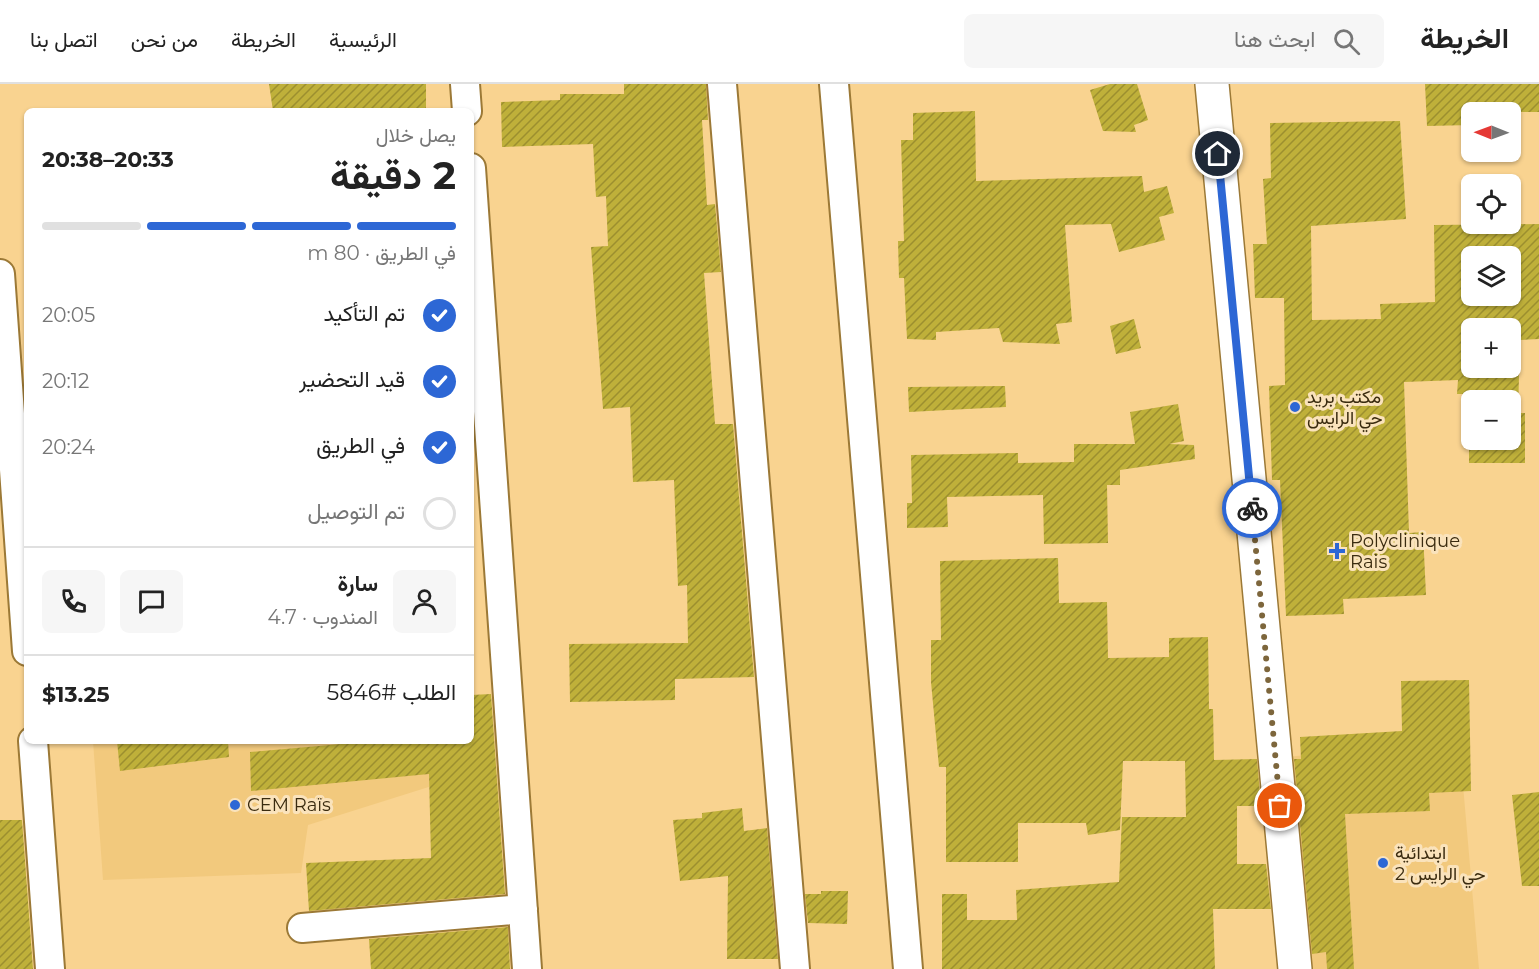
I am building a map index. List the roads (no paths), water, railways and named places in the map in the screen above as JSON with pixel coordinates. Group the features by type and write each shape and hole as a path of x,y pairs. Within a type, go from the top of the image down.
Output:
{"street":[{"path":"465,84 467,108"},
{"path":"722,84 795,969"},
{"path":"834,84 908,969"},
{"path":"1212,84 1295,969"},
{"path":"474,211 527,969"},
{"path":"0,274 24,609"},
{"path":"33,744 50,969"},
{"path":"302,928 523,909"}],"place":[{"name":"مكتب بريد حي الرايس","path":"1295,407"},
{"name":"Polyclinique Rais","path":"1337,551"},
{"name":"CEM Raïs","path":"235,805"},
{"name":"ابتدائية حي الرايس 2","path":"1383,863"}]}
